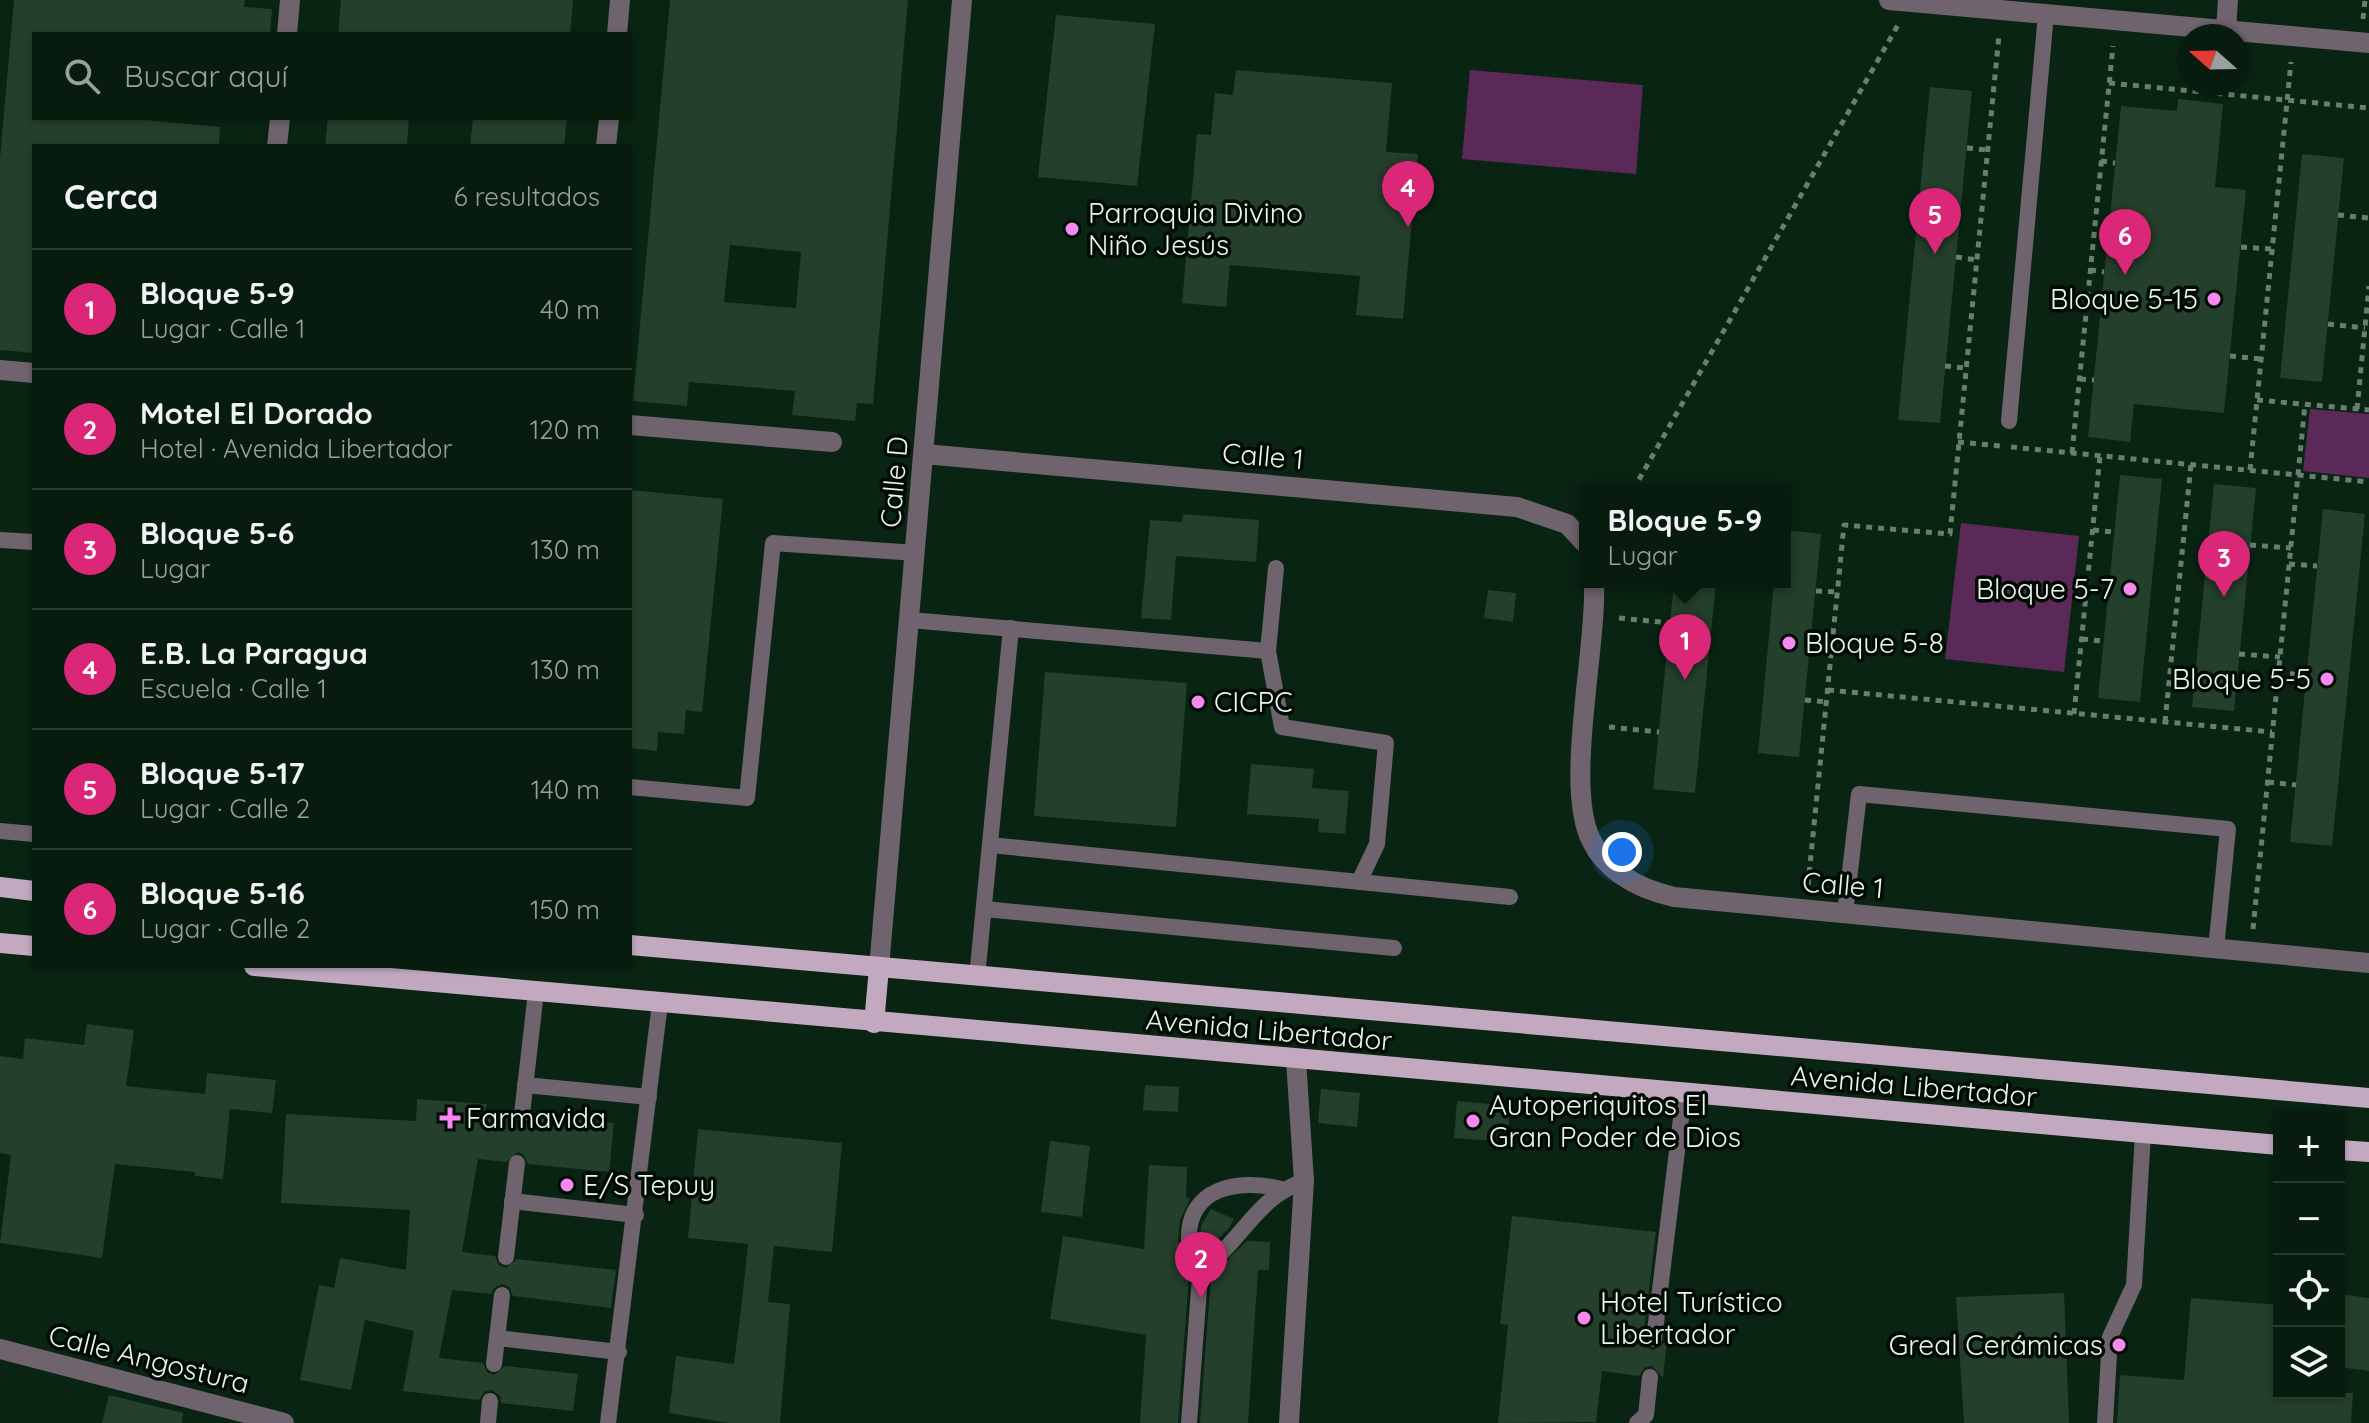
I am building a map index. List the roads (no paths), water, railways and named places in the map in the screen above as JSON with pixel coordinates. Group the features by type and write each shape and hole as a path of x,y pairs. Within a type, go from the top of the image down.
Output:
{"main road":[{"path":"0,887 32,891"},
{"path":"0,943 32,946"},
{"name":"Avenida Libertador","path":"632,945 2369,1098"},
{"name":"Avenida Libertador","path":"276,968 2273,1145"},
{"path":"874,1023 879,968"},
{"path":"2345,1150 2369,1152"}],"street":[{"path":"287,32 290,0"},
{"path":"617,32 620,0"},
{"name":"Calle D","path":"879,968 962,0"},
{"path":"1889,0 2177,26"},
{"path":"2226,24 2228,0"},
{"path":"2249,32 2369,43"},
{"path":"277,144 280,120"},
{"path":"606,144 609,120"},
{"path":"0,370 32,373"},
{"path":"632,425 832,442"},
{"name":"Calle 1","path":"924,454 1517,507 1567,524 1579,537"},
{"name":"Calle 1","path":"1594,588 1581,770 1584,822 1591,842 1619,874 1639,887 1674,897 2369,963"},
{"path":"1289,1423 1304,1181 1296,1060"},
{"name":"Calle Angostura","path":"0,1349 284,1423"}],"lane":[{"path":"2009,421 2046,14"},
{"path":"0,540 32,542"},
{"path":"632,787 747,798 773,543 916,553"},
{"path":"1276,568 1268,651 1282,727 1386,743 1377,844 1359,882"},
{"path":"910,620 1268,651"},
{"path":"977,977 1011,628"},
{"path":"1845,914 1859,794 2212,827 2228,829 2216,949"},
{"path":"0,831 32,834"},
{"path":"990,845 1510,897"},
{"path":"984,909 1394,948"},
{"path":"522,1114 536,992"},
{"path":"608,1423 660,1003"},
{"path":"525,1085 649,1097"},
{"path":"1654,1339 1684,1094"},
{"path":"2105,1423 2110,1337 2134,1285 2143,1134"},
{"path":"506,1257 517,1163"},
{"path":"1200,1269 1218,1256 1253,1214 1281,1189 1304,1181"},
{"path":"1189,1423 1200,1269 1189,1246 1192,1216 1202,1200 1219,1189 1240,1183 1281,1189"},
{"path":"512,1201 636,1215"},
{"path":"494,1364 502,1295"},
{"path":"497,1338 619,1352"},
{"path":"1637,1423 1646,1415 1650,1377"},
{"path":"488,1423 490,1401"}],"place":[{"name":"E.B. La Paragua","path":"1408,227"},
{"name":"Parroquia Divino Niño Jesús","path":"1072,229"},
{"name":"Bloque 5-17","path":"1935,254"},
{"name":"Bloque 5-16","path":"2125,275"},
{"name":"Bloque 5-15","path":"2214,299"},
{"name":"Bloque 5-7","path":"2130,589"},
{"name":"Bloque 5-6","path":"2224,597"},
{"name":"Bloque 5-8","path":"1789,643"},
{"name":"Bloque 5-5","path":"2327,679"},
{"name":"Bloque 5-9","path":"1685,680"},
{"name":"CICPC","path":"1198,702"},
{"name":"Farmavida","path":"450,1118"},
{"name":"Autoperiquitos El Gran Poder de Dios","path":"1473,1121"},
{"name":"E/S Tepuy","path":"567,1185"},
{"name":"Motel El Dorado","path":"1201,1298"},
{"name":"Hotel Turístico Libertador","path":"1584,1318"},
{"name":"Greal Cerámicas","path":"2119,1345"}]}
